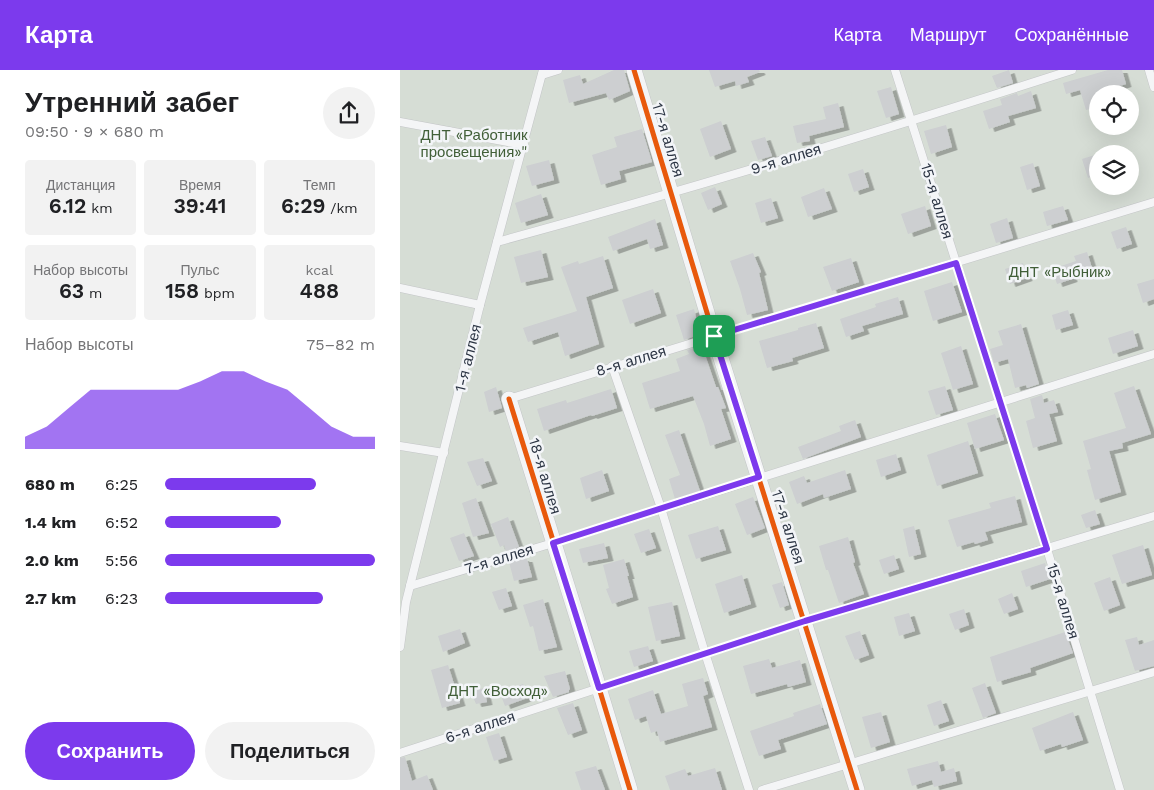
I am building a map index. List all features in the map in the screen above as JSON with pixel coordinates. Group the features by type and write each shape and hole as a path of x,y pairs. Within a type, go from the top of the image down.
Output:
{"street":[{"name":"17-я аллея","path":"634,70 714,336 857,790"},
{"name":"18-я аллея","path":"509,398 630,790"}],"lane":[{"path":"542,72 558,70"},
{"name":"15-я аллея","path":"895,70 1047,549 1120,790"},
{"name":"9-я аллея","path":"497,242 672,194 1072,70"},
{"path":"1149,70 1154,87"},
{"name":"1-я аллея","path":"400,647 403,601 410,586 480,305 524,146 542,72"},
{"path":"400,122 524,146"},
{"name":"8-я аллея","path":"509,398 1154,202"},
{"path":"400,288 480,305"},
{"name":"7-я аллея","path":"410,586 553,543 1154,354"},
{"path":"612,366 661,508 749,790"},
{"path":"400,446 444,453"},
{"name":"6-я аллея","path":"400,753 805,621 1154,516"},
{"path":"762,790 1154,672"}],"green space":[{"path":"400,70 1154,70 1154,790 400,790"}],"building":[{"path":"614,70 624,70 630,91 609,100 606,93 569,103 563,80 580,75 583,84"},
{"path":"709,70 759,70 760,72 747,77 749,82 736,86 735,81 715,87"},
{"path":"1009,70 1013,83 997,88 992,76"},
{"path":"1108,70 1122,70 1126,84 1089,85 1089,109 1086,110 1080,90 1066,94 1063,83"},
{"path":"891,87 899,114 886,118 877,91"},
{"path":"1031,91 1036,108 1008,116 1010,122 989,129 983,111 1002,105 1000,99 1017,93 1018,96"},
{"path":"838,103 844,127 809,136 810,141 797,143 793,126 826,119 823,107"},
{"path":"721,121 731,149 710,157 700,129"},
{"path":"946,125 952,147 931,154 924,131"},
{"path":"642,129 652,162 619,171 621,179 601,185 592,155 617,147 614,137"},
{"path":"765,137 772,156 758,160 751,141"},
{"path":"1089,157 1089,178 1088,178 1082,159"},
{"path":"549,160 554,180 532,186 526,166"},
{"path":"1033,163 1040,186 1027,190 1020,167"},
{"path":"863,169 869,187 854,192 848,174"},
{"path":"715,187 722,204 708,210 701,193"},
{"path":"824,188 832,209 808,217 801,197"},
{"path":"541,194 548,215 521,223 515,203"},
{"path":"771,198 778,218 761,223 755,203"},
{"path":"925,206 931,226 908,234 901,214"},
{"path":"1063,206 1068,220 1047,226 1043,212"},
{"path":"1007,218 1013,238 996,243 990,224"},
{"path":"655,219 663,245 650,249 647,239 613,251 608,237"},
{"path":"1126,227 1132,244 1117,249 1111,232"},
{"path":"541,250 548,277 521,283 514,257"},
{"path":"1087,252 1092,268 1071,275 1072,279 1057,284 1052,269 1076,261 1074,256"},
{"path":"753,253 761,272 759,273 768,310 747,315 730,261"},
{"path":"603,256 613,288 586,297 599,344 565,356 558,332 528,342 523,328 577,311 561,267 578,261 579,264"},
{"path":"851,258 859,282 832,291 823,267"},
{"path":"1023,263 1027,278 1010,284 1005,269"},
{"path":"1154,279 1154,299 1143,303 1137,284"},
{"path":"952,282 962,312 933,321 924,291"},
{"path":"653,289 661,313 630,324 622,300"},
{"path":"898,297 903,314 862,326 864,331 846,337 840,319 876,307 875,304"},
{"path":"694,309 699,330 697,331 698,335 684,340 676,315"},
{"path":"1068,310 1073,325 1056,330 1052,315"},
{"path":"816,323 824,348 792,358 793,361 767,368 759,341"},
{"path":"1021,324 1039,384 1027,388 1026,385 1015,388 1008,359 994,363 990,349 1003,345 998,331"},
{"path":"1133,330 1138,346 1113,354 1108,338"},
{"path":"702,346 716,387 718,387 726,408 721,409 731,439 710,446 693,396 650,409 642,383 680,371 676,359 689,354 687,350"},
{"path":"961,346 973,384 953,390 941,353"},
{"path":"945,386 953,410 936,415 928,391"},
{"path":"1134,386 1151,434 1122,443 1123,448 1109,451 1121,492 1095,500 1087,470 1091,469 1083,441 1126,428 1114,393"},
{"path":"496,387 502,408 489,412 484,392"},
{"path":"611,389 617,408 544,431 537,409 566,400 567,403"},
{"path":"1042,395 1044,403 1054,400 1058,412 1049,414 1057,441 1033,448 1026,421 1035,418 1030,399"},
{"path":"995,414 1004,440 975,449 967,423"},
{"path":"855,420 861,437 803,459 798,447 841,431 839,426"},
{"path":"679,430 700,491 675,499 669,479 680,475 665,435"},
{"path":"968,441 978,473 937,486 927,455"},
{"path":"896,454 901,470 881,477 876,460"},
{"path":"483,458 492,481 477,486 467,462"},
{"path":"602,470 609,491 586,499 580,478"},
{"path":"845,470 851,489 824,498 823,494 797,504 789,482 804,476 807,483"},
{"path":"1015,496 1022,522 985,532 988,540 957,547 948,520 991,508 989,503"},
{"path":"753,497 765,528 747,535 735,504"},
{"path":"476,498 489,533 473,537 462,503"},
{"path":"1095,510 1100,524 1086,528 1081,515"},
{"path":"508,517 519,547 506,551 504,545 500,547 491,524"},
{"path":"718,526 726,550 696,559 688,535"},
{"path":"914,526 921,554 909,557 903,529"},
{"path":"649,529 656,548 641,553 634,534"},
{"path":"464,533 474,556 459,561 450,538"},
{"path":"848,537 855,562 853,563 864,594 839,603 819,546"},
{"path":"604,543 608,558 583,563 579,549"},
{"path":"1143,545 1152,575 1122,584 1112,555"},
{"path":"894,555 899,569 884,574 879,560"},
{"path":"523,558 527,559 532,577 514,581 509,562"},
{"path":"624,559 633,597 612,604 606,589 609,588 603,565"},
{"path":"1045,563 1050,579 1026,587 1021,571"},
{"path":"742,575 751,604 724,613 715,584"},
{"path":"1110,577 1120,605 1104,611 1094,583"},
{"path":"782,582 789,605 780,608 772,585"},
{"path":"506,588 512,606 499,610 492,592"},
{"path":"1012,593 1018,609 1004,614 998,599"},
{"path":"543,599 557,647 539,651 533,626 530,627 523,605"},
{"path":"672,602 680,636 656,641 648,607"},
{"path":"964,609 969,625 955,630 949,614"},
{"path":"909,613 915,631 899,636 894,617"},
{"path":"460,629 465,643 443,652 438,636"},
{"path":"860,631 869,655 855,660 845,636"},
{"path":"1065,632 1073,653 1030,668 1031,672 997,682 990,657"},
{"path":"1137,637 1139,645 1154,640 1154,666 1135,671 1125,640"},
{"path":"648,646 653,661 634,667 629,651"},
{"path":"769,659 772,668 800,660 806,682 788,687 787,684 751,694 743,666"},
{"path":"448,665 460,703 442,708 431,670"},
{"path":"565,671 570,689 569,692 553,697 544,676"},
{"path":"703,678 708,694 703,696 712,727 660,742 657,731 651,733 646,716 635,720 628,699 653,690 661,714 688,706 682,684"},
{"path":"985,683 996,713 983,718 972,688"},
{"path":"523,684 530,697 505,706 500,693"},
{"path":"484,688 487,702 476,704 471,692"},
{"path":"941,700 949,721 934,726 927,705"},
{"path":"573,703 582,730 568,735 557,708"},
{"path":"820,704 827,724 778,740 781,749 759,756 750,731 794,716 793,713"},
{"path":"881,712 890,742 871,748 862,717"},
{"path":"1073,712 1083,740 1062,747 1061,744 1040,751 1032,728"},
{"path":"499,733 507,757 494,761 486,737"},
{"path":"405,757 412,781 427,775 433,790 400,790 400,758"},
{"path":"938,761 941,772 954,768 957,781 934,787 932,780 912,786 907,769"},
{"path":"596,766 605,790 581,790 575,772"},
{"path":"715,768 722,790 670,790 665,776 685,769 688,776"}],"cycle path":[{"path":"634,70 714,336 857,790"},
{"path":"509,399 630,790"}],"route":[{"path":"956,263 1047,549 805,621 599,688 553,543 759,477 714,336 956,263"}],"park label":[{"name":"ДНТ «Работник просвещения»\"","path":"474,144"},
{"name":"ДНТ «Рыбник»","path":"1060,272"},
{"name":"ДНТ «Восход»","path":"498,691"}]}
